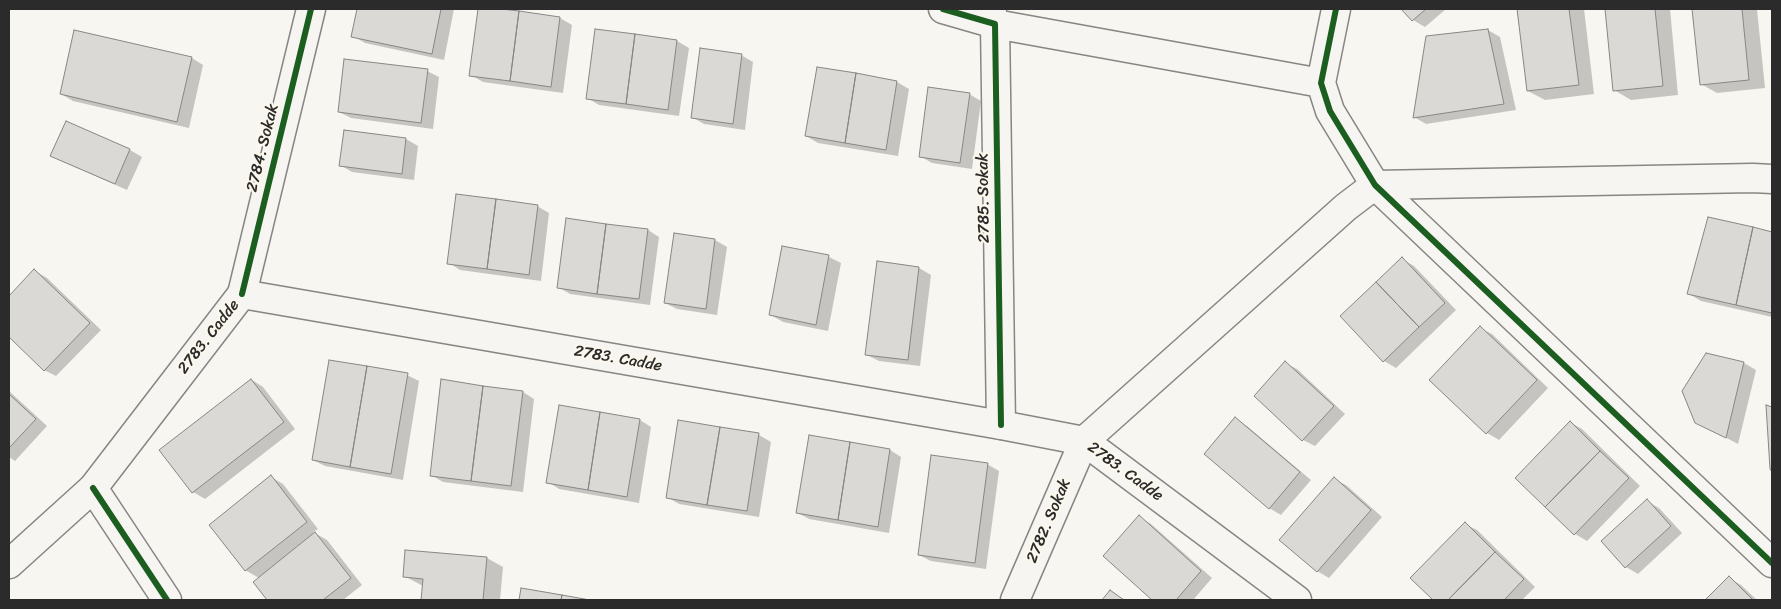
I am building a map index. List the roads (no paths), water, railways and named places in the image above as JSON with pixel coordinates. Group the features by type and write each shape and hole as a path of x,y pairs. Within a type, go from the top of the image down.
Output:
{"main road":[{"name":"2784. Sokak","path":"242,294 311,9"},
{"path":"943,9 993,16 1321,83"},
{"path":"1336,9 1321,83 1330,111 1375,185 1772,563"},
{"name":"2785. Sokak","path":"993,16 1001,425"},
{"path":"1084,442 1346,208 1375,185 1772,179"},
{"name":"2783. Cadde","path":"9,564 93,488 242,294 1001,425 1084,442 1297,600"},
{"name":"2782. Sokak","path":"1015,600 1084,442"},
{"path":"93,488 167,600"}]}
